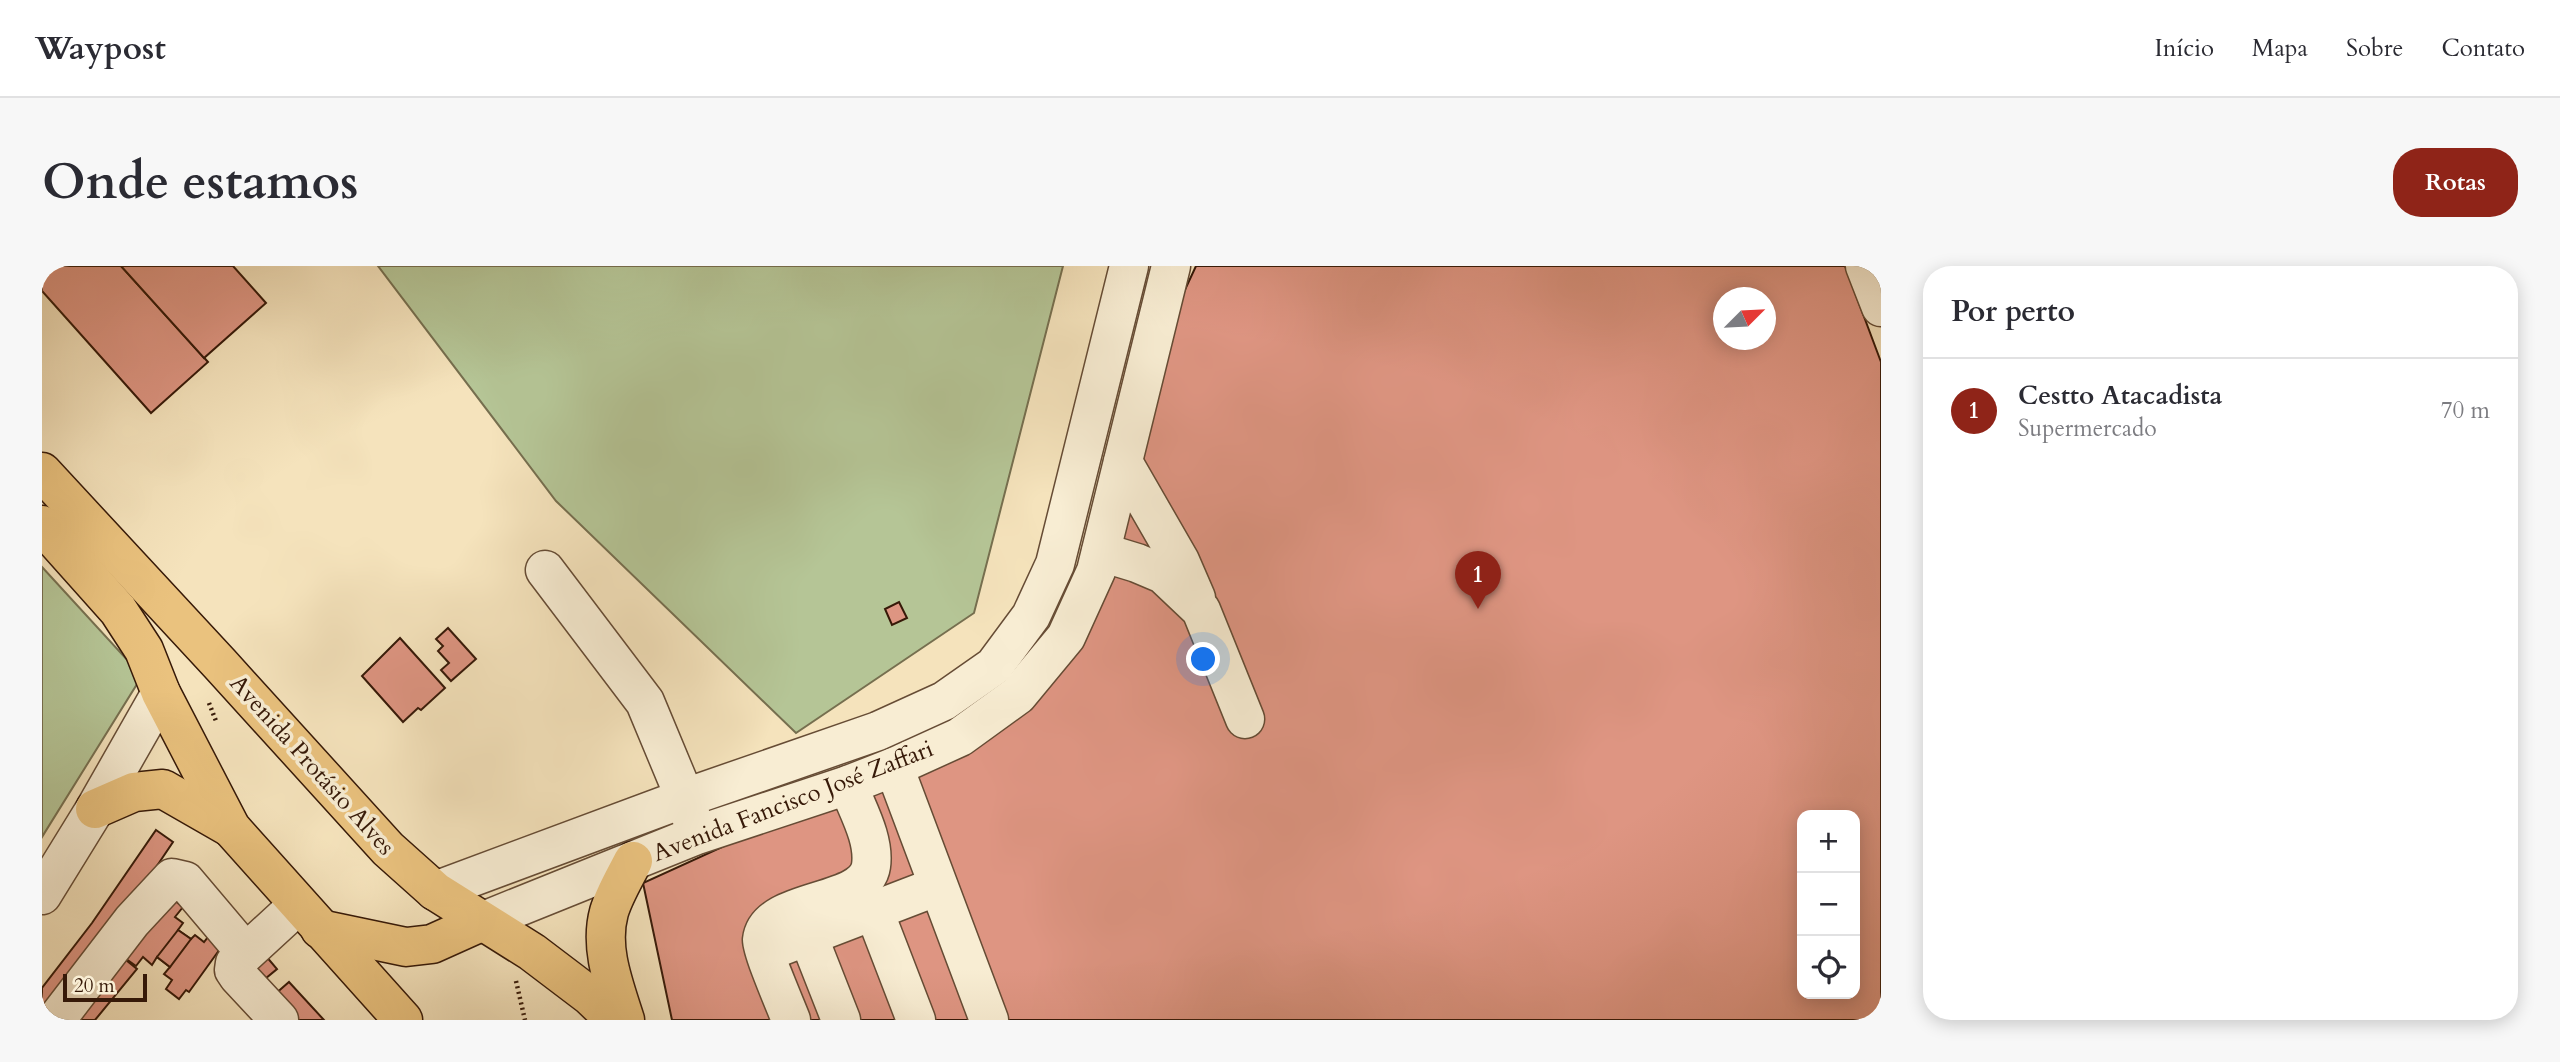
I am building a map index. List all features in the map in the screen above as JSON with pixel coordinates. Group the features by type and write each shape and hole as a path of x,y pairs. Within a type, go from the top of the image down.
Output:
{"main road":[{"name":"Avenida Protásio Alves","path":"42,472 388,849 435,891 531,952 590,996 615,1020"},
{"path":"42,525 118,610 144,650 161,693 231,828 403,1020"},
{"path":"161,693 189,630"},
{"path":"95,809 134,792 163,789 231,828"},
{"path":"625,1020 608,968 606,936 609,911 633,861"},
{"path":"309,917 406,947 432,944 481,922"}],"street":[{"name":"Avenida Fancisco José Zaffari","path":"435,891 685,798 878,731 944,701 994,666 1031,616 1055,564 1129,266"},
{"name":"Avenida Fancisco José Zaffari","path":"481,922 697,835 894,767 960,737 1018,695 1066,638 1096,571 1171,266"},
{"path":"1865,266 1881,307"},
{"path":"1123,462 1180,561 1245,719"},
{"path":"1101,552 1137,563 1163,575 1201,610"},
{"path":"545,570 645,702 685,798 697,835"},
{"path":"42,895 161,693"},
{"path":"894,767 989,1020"},
{"path":"791,1020 762,942 766,928 778,917 862,884 871,868 870,843 848,785"},
{"path":"56,1020 132,921 172,878 185,881 245,952"},
{"path":"766,953 938,886"},
{"path":"874,911 916,1020"},
{"path":"279,1020 234,970 235,963 245,952 309,917"},
{"path":"808,936 841,1020"}],"green space":[{"path":"378,266 1063,266 974,613 796,733 556,501"},
{"path":"42,567 142,676 42,837"}],"building":[{"path":"42,266 121,266 208,362 151,413 42,291"},
{"path":"121,266 233,266 266,303 204,358"},
{"path":"1196,266 1845,266 1881,362 1881,1020 672,1020 643,883 1025,709 1176,309"},
{"path":"899,602 907,618 892,625 885,609"},
{"path":"448,628 476,659 451,681 441,670 449,663 438,651 443,646 436,639"},
{"path":"400,638 445,688 403,722 362,676"},
{"path":"156,830 173,842 136,897 42,1020 42,988 92,923"},
{"path":"169,896 183,907 175,917 183,923 178,930 191,939 195,935 204,942 212,932 225,942 189,992 186,990 179,999 166,989 172,980 164,974 170,967 157,957 152,965 143,957 136,966 122,956"},
{"path":"178,930 191,939 170,967 157,957"},
{"path":"260,949 277,969 260,983 244,963"},
{"path":"121,956 137,969 95,1020 70,1020"},
{"path":"289,982 324,1020 298,1020 274,995"}],"place":[{"name":"Cestto Atacadista","path":"1478,609"}]}
